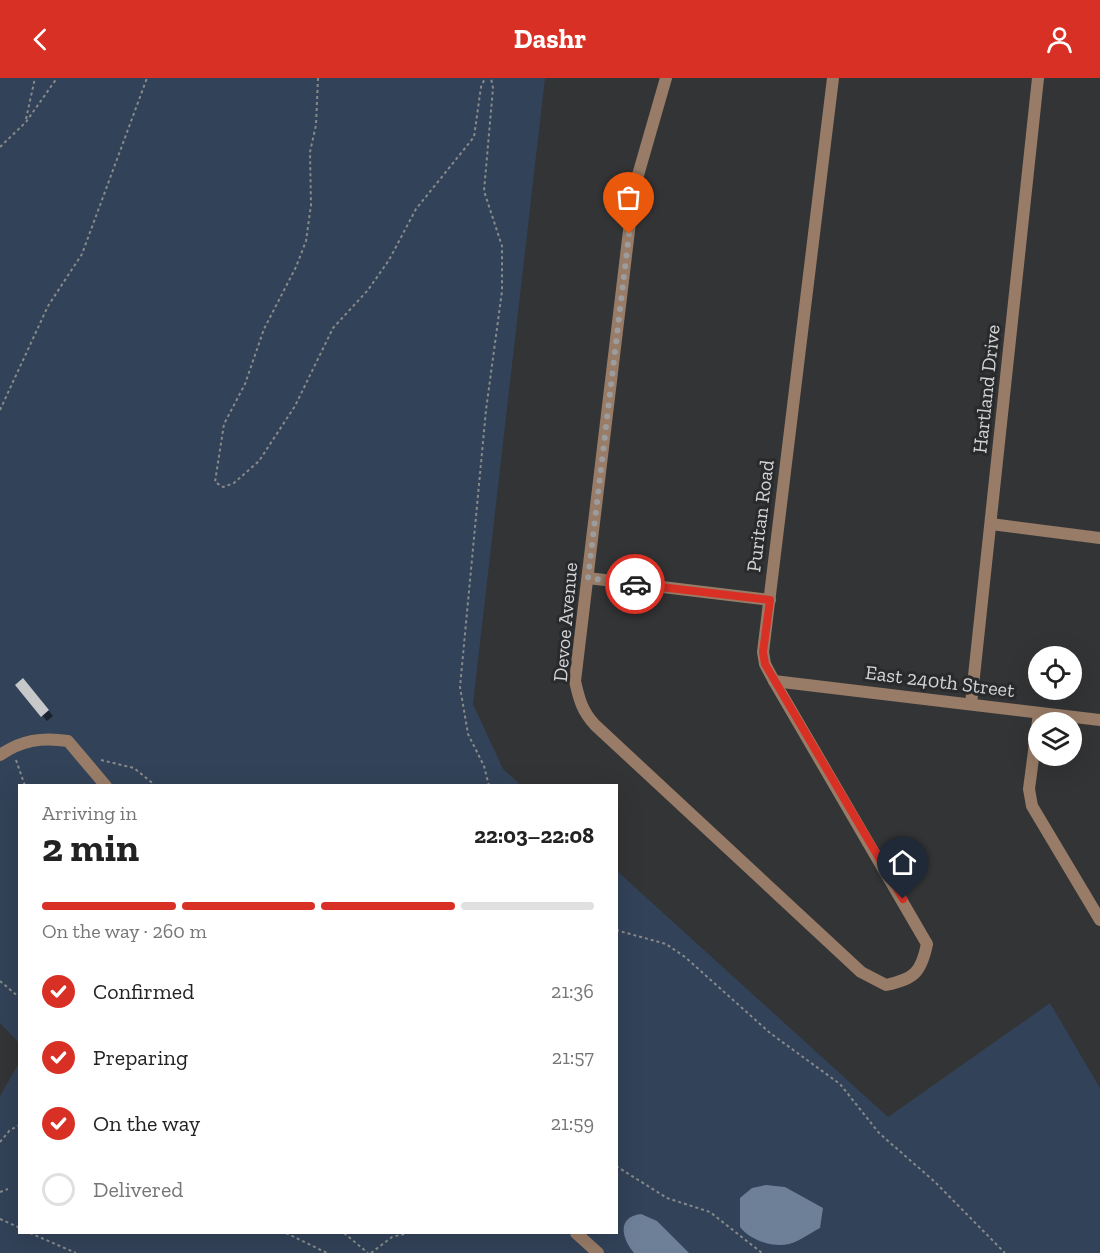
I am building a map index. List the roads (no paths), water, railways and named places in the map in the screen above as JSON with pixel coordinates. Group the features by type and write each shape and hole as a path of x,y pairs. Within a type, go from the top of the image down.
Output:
{"street":[{"name":"Devoe Avenue","path":"666,78 634,189 575,681 583,712 594,725 861,972 876,982 886,985 902,982 915,975 923,962 927,944 915,920"},
{"name":"Puritan Road","path":"833,78 763,652 765,664 774,681 915,920"},
{"name":"Hartland Drive","path":"971,704 1038,78"},
{"path":"991,524 1100,538"},
{"path":"588,578 770,600"},
{"name":"East 240th Street","path":"774,681 1031,712"},
{"name":"East 240th Street","path":"1082,718 1100,720"},
{"path":"0,755 14,746 44,738 68,741 104,784"},
{"path":"1032,766 1029,789 1032,806 1100,920"},
{"path":"577,1234 598,1253"}]}
